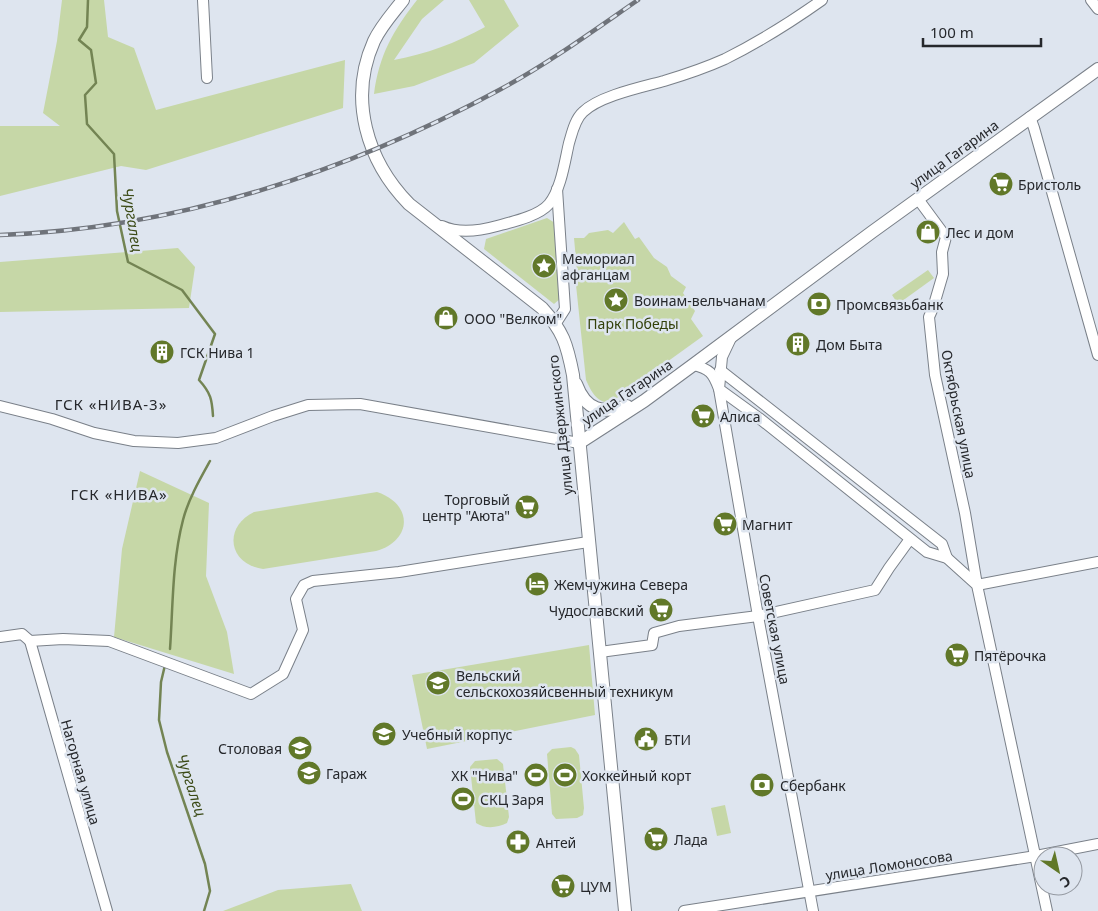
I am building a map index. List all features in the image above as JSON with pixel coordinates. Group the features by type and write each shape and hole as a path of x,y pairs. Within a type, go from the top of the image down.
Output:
{"main road":[{"name":"улица Дзержинского","path":"403,0 383,25 374,41 364,72 363,103 367,136 385,176 396,191 423,217 527,295 556,323 568,349 573,375 625,911"},
{"name":"улица Гагарина","path":"579,443 644,401 788,293 1098,69"},
{"path":"573,375 579,393 587,403 598,409 612,411 644,401"},
{"path":"577,420 583,426 592,430 602,428"}],"street":[{"path":"203,0 207,78"},
{"path":"423,217 452,231 470,231 517,221 535,213 549,204 557,188 573,128 582,112 593,104 617,94 666,80 724,59 796,19 822,0"},
{"path":"1092,0 1098,9"},
{"path":"1030,117 1098,355"},
{"path":"556,323 565,309 557,188"},
{"name":"Октябрьская улица","path":"918,199 946,237 942,252 943,274 929,317 934,375 965,513 977,585 1034,846"},
{"path":"731,337 720,370 719,388 927,552 947,558 977,585 1098,562"},
{"name":"Советская улица","path":"693,365 705,368 714,375 719,388 758,616 814,911"},
{"path":"720,370 942,544 947,558"},
{"name":"улица Гагарина","path":"0,406 94,434 134,441 178,442 216,438 308,405 360,404 579,443"},
{"path":"600,652 652,646 654,633 679,626 758,616 875,590 910,539"},
{"path":"0,636 22,634 30,641 62,639 109,641 251,694 283,674 303,630 296,599 304,586 313,580 399,572 588,542"},
{"name":"Нагорная улица","path":"30,641 107,911"},
{"name":"улица Ломоносова","path":"1083,847 1098,844"},
{"name":"улица Ломоносова","path":"684,911 1033,856"},
{"name":"Октябрьская улица","path":"1044,896 1047,911"}],"green space":[{"path":"62,0 104,0 108,37 134,48 156,110 345,60 343,108 146,170 121,166 0,196 0,126 60,126 43,113 57,41"},
{"path":"417,0 444,0 422,19 394,60 418,55 441,47 485,27 469,0 504,0 519,26 474,63 414,86 374,94 379,67 388,44"},
{"path":"547,218 555,223 561,298 554,304 484,249 486,239"},
{"name":"Парк Победы","path":"624,222 635,239 639,237 654,258 667,267 671,276 686,287 683,293 695,311 691,319 703,336 610,403 601,401 592,392 586,380 576,285 578,282 574,238 584,238 589,233 608,230 613,233"},
{"path":"178,248 195,267 189,308 0,312 0,262"},
{"path":"928,270 934,278 898,304 892,295"},
{"path":"140,471 209,503 206,576 227,632 234,674 114,637 122,549"},
{"path":"377,492 389,498 397,505 402,513 404,522 402,531 397,539 388,546 376,551 263,569 251,566 242,560 237,553 234,535 237,527 254,512"},
{"path":"589,645 595,715 427,749 412,675"},
{"name":"Хоккейный корт","path":"571,747 579,755 583,815 577,818 556,819 552,814 547,754 552,749"},
{"path":"497,759 503,764 509,817 507,823 495,827 487,827 476,823 470,767 475,761"},
{"path":"725,805 731,833 717,836 711,808"},
{"path":"351,884 362,911 223,911 278,890"}],"waterway":[{"name":"Чургалец","path":"88,0 87,27 79,40 91,50 96,83 85,95 87,124 114,154 117,211 128,262 182,290 215,334 199,380 210,397 213,416"},
{"name":"Чургалец","path":"170,649 179,536 188,505 210,461"},
{"name":"Чургалец","path":"165,665 161,682 159,720 167,752 205,864 210,891 204,911"}],"railway":[{"path":"0,235 65,230 131,221 195,208 259,191 321,170 383,146 443,119 501,89 554,58 638,0"}],"place":[{"name":"Бристоль","path":"1001,184"},
{"name":"Лес и дом","path":"928,232"},
{"name":"Мемориал афганцам","path":"544,266"},
{"name":"Воинам-вельчанам","path":"616,300"},
{"name":"Промсвязьбанк","path":"819,304"},
{"name":"ООО \"Велком\"","path":"446,318"},
{"name":"Дом Быта","path":"798,344"},
{"name":"ГСК Нива 1","path":"162,352"},
{"name":"Алиса","path":"703,416"},
{"name":"Торговый центр \"Аюта\"","path":"527,507"},
{"name":"Магнит","path":"725,524"},
{"name":"Жемчужина Севера","path":"537,584"},
{"name":"Чудославский","path":"661,610"},
{"name":"Пятёрочка","path":"957,655"},
{"name":"Вельский сельскохозяйсвенный техникум","path":"438,683"},
{"name":"Учебный корпус","path":"384,734"},
{"name":"БТИ","path":"646,739"},
{"name":"Столовая","path":"300,748"},
{"name":"Гараж","path":"309,773"},
{"name":"ХК \"Нива\"","path":"536,775"},
{"name":"Хоккейный корт","path":"565,775"},
{"name":"Сбербанк","path":"762,785"},
{"name":"СКЦ Заря","path":"463,799"},
{"name":"Лада","path":"656,839"},
{"name":"Антей","path":"518,842"},
{"name":"ЦУМ","path":"563,886"}],"district":[{"name":"ГСК «НИВА-3»","path":"111,404"},
{"name":"ГСК «НИВА»","path":"119,494"}]}
